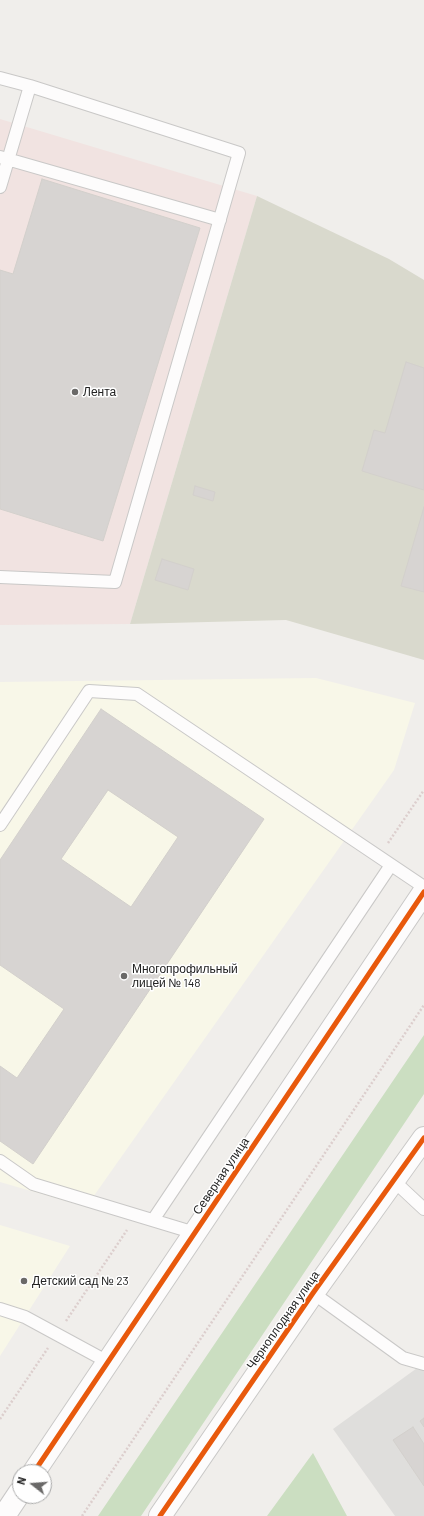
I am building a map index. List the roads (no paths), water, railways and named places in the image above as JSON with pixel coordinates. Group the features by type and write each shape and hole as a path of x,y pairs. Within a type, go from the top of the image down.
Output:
{"street":[{"name":"Северная улица","path":"39,1464 424,892"},
{"name":"Черноплодная улица","path":"160,1516 313,1293 424,1138"},
{"path":"4,1516 12,1504"}],"lane":[{"path":"0,78 30,86 239,153 115,582 0,577"},
{"path":"0,187 4,158 30,86"},
{"path":"4,158 220,220"},
{"path":"0,824 89,691 137,694 424,886"},
{"path":"153,1220 391,864"},
{"path":"0,1161 33,1184 195,1233"},
{"path":"394,1181 424,1208"},
{"path":"313,1293 403,1358 424,1364"},
{"path":"0,1309 25,1317 108,1362"}],"place":[{"name":"Лента","path":"75,392"},
{"name":"Многопрофильный лицей № 148","path":"124,976"},
{"name":"Детский сад № 23","path":"24,1281"}]}
